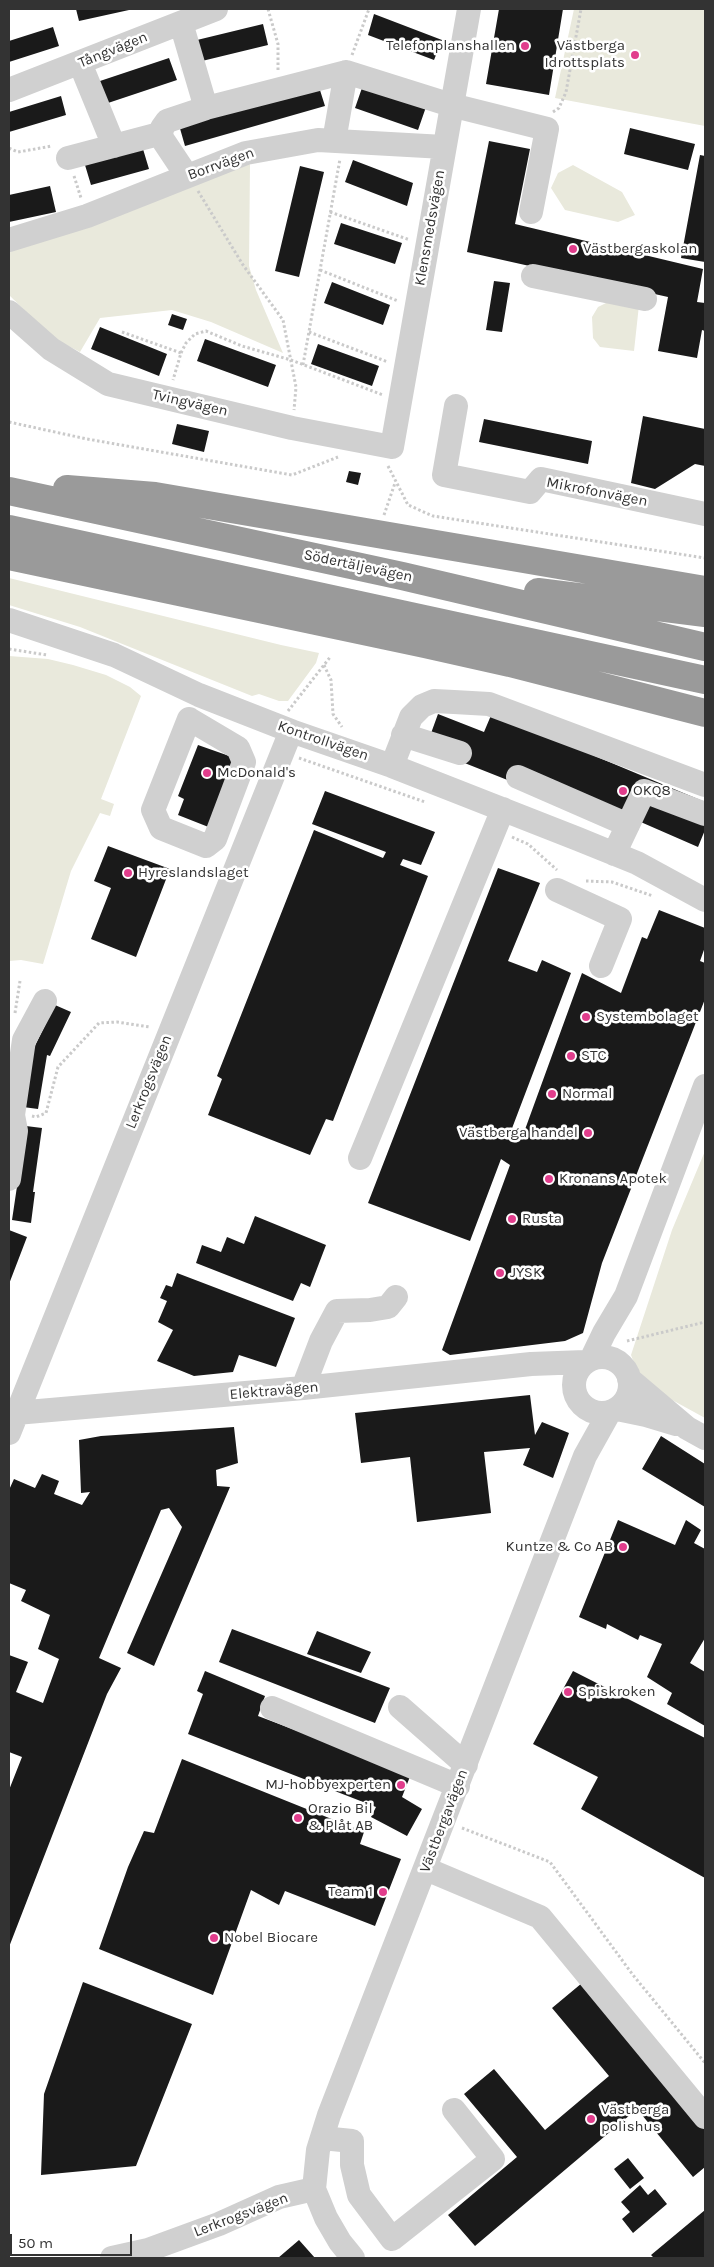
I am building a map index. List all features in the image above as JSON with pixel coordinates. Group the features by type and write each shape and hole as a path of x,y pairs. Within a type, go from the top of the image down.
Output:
{"highway":[{"path":"9,484 155,496 705,590"},
{"name":"Södertäljevägen","path":"9,491 402,576 705,647"},
{"path":"9,529 705,680"},
{"path":"11,556 426,644 705,713"},
{"path":"11,556 98,588 225,621 537,687 705,732"},
{"path":"402,576 705,613"}],"street":[{"name":"Tångvägen","path":"9,90 80,63 174,19 216,9"},
{"name":"Klensmedsvägen","path":"392,447 469,9"},
{"path":"174,19 206,108"},
{"path":"80,63 114,146"},
{"path":"339,141 346,72"},
{"path":"161,137 162,128 167,121 206,108 346,72 451,105 547,129 531,212"},
{"path":"68,158 155,135 161,137 187,176"},
{"name":"Borrvägen","path":"9,240 87,216 246,153 318,140 444,147"},
{"path":"533,276 645,299"},
{"name":"Tvingvägen","path":"9,312 51,349 108,384 292,428 392,447"},
{"name":"Mikrofonvägen","path":"456,406 444,475 530,492 542,479 705,514"},
{"name":"Kontrollvägen","path":"9,620 114,655 199,695 291,731 392,766 637,863 705,883"},
{"path":"392,766 411,717 422,706 434,701 489,704 705,785"},
{"path":"206,846 215,839 244,762 238,748 189,719 153,810 161,828 206,846 239,857"},
{"name":"Lerkrogsvägen","path":"12,1423 291,731"},
{"path":"403,735 460,753"},
{"path":"518,777 628,825"},
{"path":"614,854 644,791 705,814"},
{"path":"360,1158 503,809"},
{"name":"Kontrollvägen","path":"637,863 705,900"},
{"path":"557,890 620,918 601,966"},
{"path":"9,1179 16,1131 11,1115 24,1040 45,1000"},
{"path":"696,1433 646,1415 613,1411 593,1413 580,1404 573,1389 575,1373 589,1360 626,1296 705,1086"},
{"path":"613,1411 628,1396 619,1338 626,1296"},
{"path":"303,1388 321,1340 337,1311 370,1310 388,1307 396,1297"},
{"path":"589,1360 607,1357 696,1433"},
{"name":"Elektravägen","path":"12,1423 303,1388 531,1364 589,1360"},
{"path":"531,1364 573,1389"},
{"name":"Västbergavägen","path":"585,1456 586,1409"},
{"name":"Västbergavägen","path":"314,2189 318,2150 322,2138 585,1456 613,1411"},
{"path":"400,1707 462,1776"},
{"path":"272,1708 462,1776"},
{"path":"426,1869 540,1917 705,2117"},
{"path":"322,2138 352,2141 352,2165 359,2195 372,2215 392,2239 493,2159 454,2110"},
{"path":"314,2189 326,2218 340,2242 354,2258"},
{"name":"Lerkrogsvägen","path":"112,2258 149,2254 279,2197 314,2189"}],"path":[{"path":"268,9 278,44 278,69 268,92"},
{"path":"346,72 369,9"},
{"path":"559,108 566,92 581,9"},
{"path":"303,365 330,212 339,141"},
{"path":"187,176 203,198 243,265 283,320 296,387 292,428"},
{"path":"330,212 427,246"},
{"path":"320,270 416,308"},
{"path":"168,397 181,353 186,343 195,334 206,331 242,346 291,360 400,402"},
{"path":"122,332 181,353"},
{"path":"309,332 406,369"},
{"path":"9,422 87,439 292,475 340,457"},
{"path":"381,523 395,482 408,505 433,516 705,558"},
{"path":"279,708 288,712 331,656"},
{"path":"324,665 330,680 333,714 343,728"},
{"path":"11,1115 25,1114 36,1117 46,1113 58,1067 99,1023 117,1022 150,1027"},
{"path":"627,1341 705,1322"},
{"path":"462,1828 550,1862 633,1975 705,2063"}],"shaded area":[{"name":"Västberga Idrottsplats","path":"574,9 705,9 705,126 555,98"},
{"path":"250,164 249,266 256,290 283,353 211,322 172,310 100,318 80,352 53,338 9,295 9,252 44,241"},
{"path":"573,165 622,192 635,215 618,222 565,210 551,188 558,173"},
{"path":"610,301 639,305 634,351 600,347 593,338 592,317 598,307"},
{"path":"9,578 319,653 316,663 288,701 279,701 259,694 252,696 80,627 9,605"},
{"path":"9,656 48,659 106,675 130,687 141,696 101,799 114,804 110,816 100,813 71,871 43,964 21,960 9,961"},
{"path":"705,1151 705,1418 652,1389 639,1376 631,1355 672,1230"}],"building":[{"path":"76,9 129,9 129,10 79,21"},
{"name":"Telefonplanshallen","path":"499,9 563,9 549,95 486,84"},
{"path":"374,14 442,40 434,60 368,35"},
{"path":"263,24 268,45 202,61 197,40"},
{"path":"53,27 59,46 9,62 9,41"},
{"path":"169,58 177,80 105,104 97,82"},
{"path":"363,85 426,107 418,130 355,108"},
{"path":"319,87 325,106 185,146 179,125"},
{"path":"61,96 66,115 9,132 9,112"},
{"path":"630,128 695,144 688,170 624,154"},
{"path":"489,141 530,149 515,224 703,269 697,302 705,303 705,331 702,330 697,358 658,351 668,297 467,252"},
{"path":"143,149 149,169 91,185 85,165"},
{"path":"700,155 705,156 705,262 681,258"},
{"path":"353,160 413,183 407,206 345,182"},
{"path":"300,166 324,172 299,277 275,271"},
{"path":"50,186 56,212 9,222 9,195"},
{"path":"341,223 402,243 395,264 334,244"},
{"path":"494,281 510,283 502,332 486,330"},
{"path":"332,282 390,305 383,325 324,303"},
{"path":"172,314 187,319 183,330 168,325"},
{"path":"100,327 167,354 159,376 91,349"},
{"path":"205,339 276,365 268,387 197,361"},
{"path":"318,344 379,366 372,386 311,364"},
{"path":"643,416 705,429 705,466 695,464 655,489 631,483"},
{"path":"484,419 592,441 588,464 479,442"},
{"path":"177,424 209,431 204,452 172,444"},
{"path":"349,471 361,473 358,485 346,482"},
{"path":"492,713 705,802 705,830 698,847 588,799 515,783 457,760 430,736 438,714 484,732"},
{"path":"198,745 235,758 211,828 178,815 184,799 178,796"},
{"path":"325,791 435,832 421,865 403,859 400,865 428,876 333,1121 326,1119 310,1155 208,1115 222,1079 217,1076 314,830 383,858 386,852 312,824"},
{"path":"108,846 170,869 136,957 91,939 111,888 94,881"},
{"name":"Västberga handel","path":"498,868 540,883 508,961 537,972 542,960 571,973 511,1131 523,1135 582,973 621,993 642,937 647,939 659,910 705,928 705,947 700,961 705,963 705,999 602,1263 583,1333 565,1341 450,1355 442,1350 510,1165 501,1159 470,1241 368,1203"},
{"path":"55,1005 71,1012 50,1056 47,1055 38,1109 23,1107 32,1052"},
{"path":"26,1126 42,1128 33,1192 35,1192 31,1223 12,1220"},
{"path":"255,1216 326,1245 310,1287 301,1283 293,1301 196,1263 202,1245 221,1252 227,1237 244,1244"},
{"path":"9,1230 27,1237 9,1284"},
{"path":"177,1273 295,1318 276,1367 239,1355 233,1372 194,1376 157,1361 173,1330 158,1322 167,1301 160,1298 166,1285 172,1287"},
{"path":"530,1395 535,1435 542,1422 569,1433 553,1478 523,1465 530,1448 484,1452 491,1513 417,1522 410,1457 361,1463 355,1413"},
{"path":"234,1427 238,1463 216,1470 217,1486 230,1487 154,1666 127,1653 182,1527 169,1508 161,1510 99,1658 121,1668 107,1694 9,1947 9,1790 22,1757 9,1752 9,1655 28,1662 16,1692 43,1703 59,1659 38,1649 50,1615 21,1601 26,1590 9,1583 9,1490 14,1479 35,1488 42,1474 59,1481 54,1494 82,1505 90,1492 81,1493 79,1440 101,1436"},
{"path":"661,1436 705,1464 705,1507 642,1469"},
{"path":"618,1520 675,1545 686,1520 701,1530 694,1543 705,1549 705,1638 690,1663 705,1672 705,1726 667,1704 672,1693 647,1677 662,1644 640,1635 638,1640 607,1624 606,1629 579,1617"},
{"path":"232,1629 390,1688 375,1723 219,1662"},
{"path":"317,1631 371,1652 361,1673 307,1654"},
{"path":"205,1671 265,1696 258,1716 411,1774 402,1797 422,1809 407,1836 371,1817 376,1807 188,1734 203,1694 197,1691"},
{"path":"573,1671 705,1738 705,1878 581,1809 598,1777 533,1744"},
{"path":"182,1759 364,1832 360,1844 401,1859 375,1926 285,1891 279,1905 251,1890 213,1995 99,1949 128,1867 144,1831 154,1833"},
{"path":"83,1982 192,2024 136,2166 41,2175 44,2094"},
{"name":"Västberga polishus","path":"582,1983 705,2129 705,2167 693,2177 637,2109 475,2246 448,2215 517,2157 464,2094 494,2069 545,2130 609,2076 552,2008"},
{"path":"628,2158 644,2178 630,2189 614,2169"},
{"path":"640,2185 648,2195 655,2189 667,2204 633,2233 622,2219 630,2212 621,2202"},
{"path":"705,2210 705,2257 654,2258 651,2255"},
{"path":"299,2240 315,2258 278,2258"}],"place":[{"name":"Telefonplanshallen","path":"525,46"},
{"name":"Västberga Idrottsplats","path":"635,55"},
{"name":"Västbergaskolan","path":"573,249"},
{"name":"McDonald's","path":"207,773"},
{"name":"OKQ8","path":"623,791"},
{"name":"Hyreslandslaget","path":"128,873"},
{"name":"Systembolaget","path":"586,1017"},
{"name":"STC","path":"571,1056"},
{"name":"Normal","path":"552,1094"},
{"name":"Västberga handel","path":"588,1133"},
{"name":"Kronans Apotek","path":"549,1179"},
{"name":"Rusta","path":"512,1219"},
{"name":"JYSK","path":"500,1273"},
{"name":"Kuntze & Co AB","path":"623,1547"},
{"name":"Spiskroken","path":"568,1692"},
{"name":"MJ-hobbyexperten","path":"401,1785"},
{"name":"Orazio Bil & Plåt AB","path":"298,1818"},
{"name":"Team 1","path":"383,1892"},
{"name":"Nobel Biocare","path":"214,1938"},
{"name":"Västberga polishus","path":"591,2119"}]}
